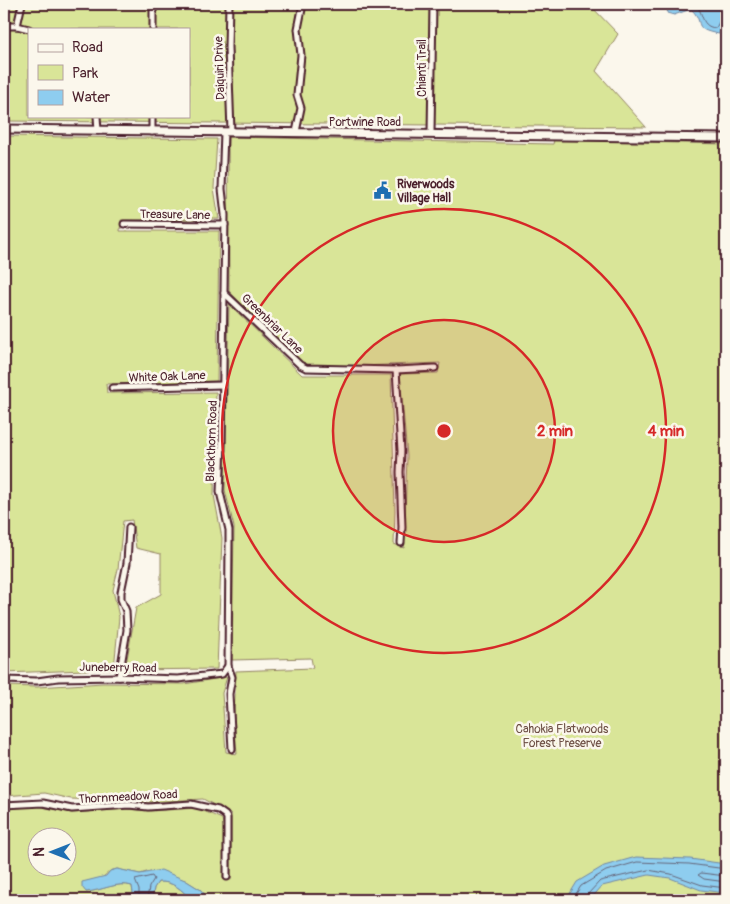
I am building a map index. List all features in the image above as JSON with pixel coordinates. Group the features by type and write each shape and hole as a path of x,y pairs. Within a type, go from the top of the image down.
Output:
{"street":[{"path":"17,26 22,4"},
{"path":"153,4 153,28"},
{"name":"Daiquiri Drive","path":"228,132 229,4"},
{"path":"296,132 301,108 298,95 301,55 298,29 303,4"},
{"name":"Chianti Trail","path":"431,133 434,4"},
{"path":"4,26 28,29"},
{"path":"97,118 98,131"},
{"path":"152,118 152,132"},
{"name":"Portwine Road","path":"4,129 726,138"},
{"name":"Blackthorn Road","path":"228,132 222,189 225,206 225,225 220,492 230,542 228,666 232,677 229,694 232,749"},
{"name":"Treasure Lane","path":"124,224 225,225"},
{"name":"Greenbriar Lane","path":"224,292 300,365 306,368 396,370 435,368"},
{"path":"396,370 402,451 400,472 402,527 400,542"},
{"name":"White Oak Lane","path":"112,388 223,385"},
{"path":"119,676 127,630 126,611 121,598 121,592 127,563 129,527"},
{"name":"Juneberry Road","path":"4,680 119,676 178,679 222,674 228,666"},
{"name":"Thornmeadow Road","path":"4,805 43,803 72,809 129,805 148,807 200,805 222,813 227,818 227,877"}],"green space":[{"path":"4,4 589,4 618,34 596,71 646,127 4,121"},
{"path":"4,136 217,139 214,188 219,219 121,220 120,231 219,231 217,381 106,384 107,393 216,392 214,495 222,538 217,669 125,670 136,608 161,594 161,554 136,548 132,520 123,521 118,569 113,590 119,617 114,669 4,673"},
{"name":"Cahokia Flatwoods Forest Preserve","path":"228,137 553,144 554,140 726,144 726,900 209,900 201,890 185,880 150,871 140,874 117,869 110,871 86,892 115,885 132,886 134,900 4,900 4,809 39,806 72,813 126,809 150,811 197,808 222,819 225,833 223,879 231,880 231,814 203,799 149,802 71,799 44,793 4,796 4,686 37,687 103,683 184,684 227,677 222,693 226,752 237,754 234,716 236,671 313,668 311,658 232,660 234,527 225,490 229,304 302,375 391,375 395,511 394,544 404,548 407,456 400,374 438,373 440,363 306,368 229,291"},
{"path":"158,882 176,886 191,900 152,900 154,888"}],"water":[{"path":"669,4 726,4 726,23 724,23 719,34 704,30 691,9 674,15 667,13"},
{"path":"636,857 690,859 726,864 726,893 701,890 670,878 649,875 602,886 590,900 566,900 577,882 604,866"},
{"path":"117,869 140,874 161,870 185,880 201,890 209,900 191,900 176,886 163,882 158,882 154,888 152,900 134,900 132,886 127,885 115,885 86,892 82,887 82,882 106,876 110,871"}],"place":[{"name":"Riverwoods Village Hall","path":"383,191"}]}
